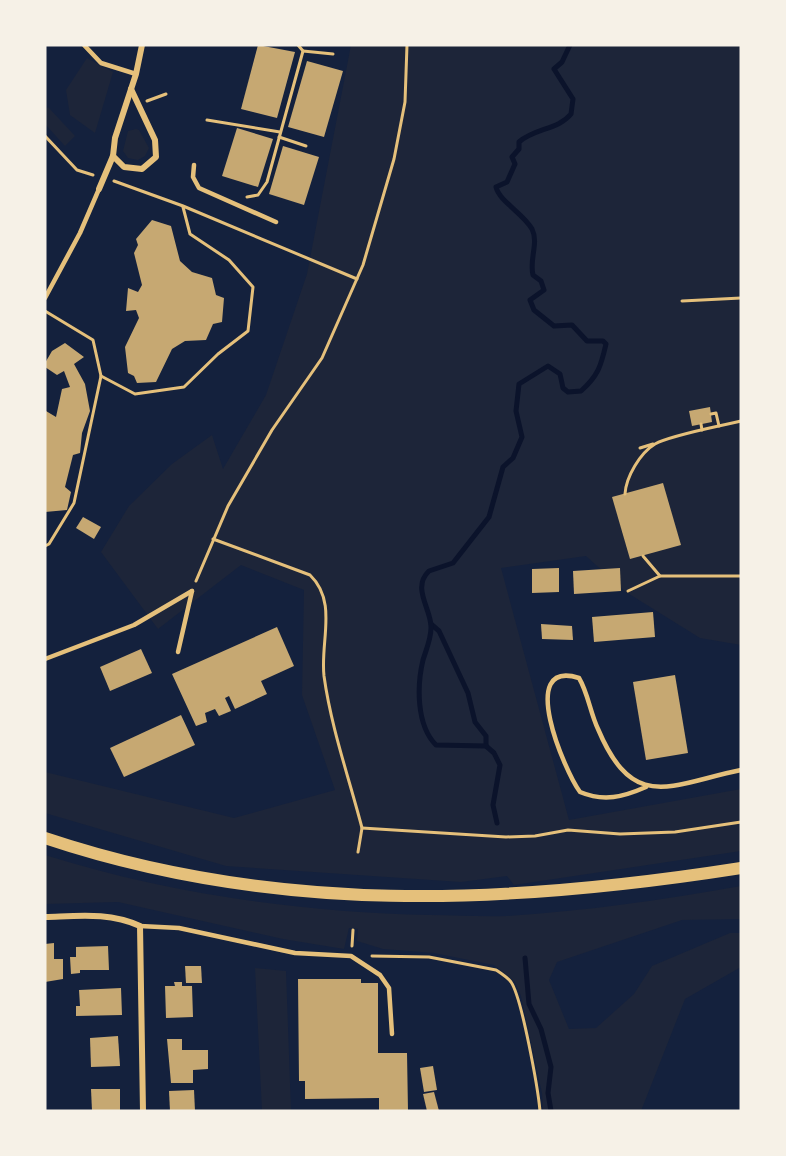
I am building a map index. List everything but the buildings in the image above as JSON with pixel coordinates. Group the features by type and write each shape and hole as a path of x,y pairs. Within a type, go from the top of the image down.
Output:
{"main road":[{"path":"45,838 158,869 311,892 398,898 504,896 579,890 741,868"}],"street":[{"path":"99,189 113,156 115,138 136,74 142,45"},
{"path":"113,156 124,167 142,170 156,157 155,140 131,89"},
{"path":"45,917 99,915 121,917 140,926 142,1111"}],"lane":[{"path":"84,45 101,63 136,74"},
{"path":"194,165 193,177 199,188 276,222"},
{"path":"45,298 80,233 99,189"},
{"path":"178,652 192,591"},
{"path":"45,659 134,626 192,591"},
{"path":"646,787 624,773 604,742 579,678 566,674 556,677 546,694 546,703 566,766 580,792 599,798 614,798 646,787 667,788 741,770"},
{"path":"140,926 179,928 295,953 351,956 380,975 389,988 392,1034"}],"path":[{"path":"298,45 303,51 333,54"},
{"path":"192,591 228,506 248,470 322,358 357,279 394,159 405,102 407,45"},
{"path":"228,201 258,195 267,182 303,51"},
{"path":"137,105 166,94"},
{"path":"207,120 280,132"},
{"path":"45,136 77,170 183,206 357,279"},
{"path":"279,137 306,146"},
{"path":"101,376 135,394 184,387 218,354 248,330 253,287 229,260 190,234 183,206"},
{"path":"682,301 741,298"},
{"path":"45,311 93,340 101,376 74,503 49,544 45,546"},
{"path":"711,414 716,413 719,426"},
{"path":"640,448 741,421"},
{"path":"701,424 702,430"},
{"path":"625,494 627,479 634,467 655,444"},
{"path":"213,539 310,575 319,584 324,596 326,616 324,674 362,828 358,852"},
{"path":"643,556 660,576"},
{"path":"628,591 660,576 741,576"},
{"path":"362,828 506,837 536,836 568,830 620,834 675,832 741,822"},
{"path":"353,930 351,956 429,957 496,970 506,976 516,993 540,1111"}],"shaded area":[{"path":"351,45 741,45 741,645 700,638 626,592 586,556 501,568 569,820 741,789 741,851 514,885 507,876 461,882 226,866 45,813 45,772 234,818 335,790 302,695 304,590 241,565 158,629 101,552 129,506 172,464 212,435 223,469 266,395 307,274"},
{"path":"87,58 113,72 95,133 70,115 66,90"},
{"path":"48,107 75,136 65,146 45,124 45,110"},
{"path":"139,130 149,148 145,156 138,160 128,158 123,151 128,131"},
{"path":"45,855 92,869 187,890 284,905 381,913 488,916 536,914 683,896 741,886 741,919 682,920 557,962 549,980 569,1029 596,1028 634,994 652,966 730,933 741,933 741,967 685,999 641,1111 543,1111 542,1093 521,996 515,982 494,965 434,953 383,949 357,941 358,929 349,928 344,949 283,939 118,902 45,904"},
{"path":"255,968 286,971 291,1111 262,1111"}],"waterway":[{"path":"497,823 493,805 500,765 494,753 486,746 436,745 429,737 425,727 419,693 423,660 431,628 422,585 429,571 453,563 489,517 503,467 513,458 522,437 516,411 519,384 548,366 560,374 563,388 568,392 581,391 595,375 602,359 606,344 603,341 587,341 572,325 554,326 534,310 530,300 544,290 541,281 533,275 534,234 528,223 502,197 496,187 507,182 515,164 512,157 519,149 519,142 525,137 560,123 571,114 573,99 554,69 562,62 570,45"},
{"path":"431,624 439,631 468,693 475,722 486,736 486,746"},
{"path":"525,958 529,1004 541,1029 551,1067 548,1093 551,1111"}]}
